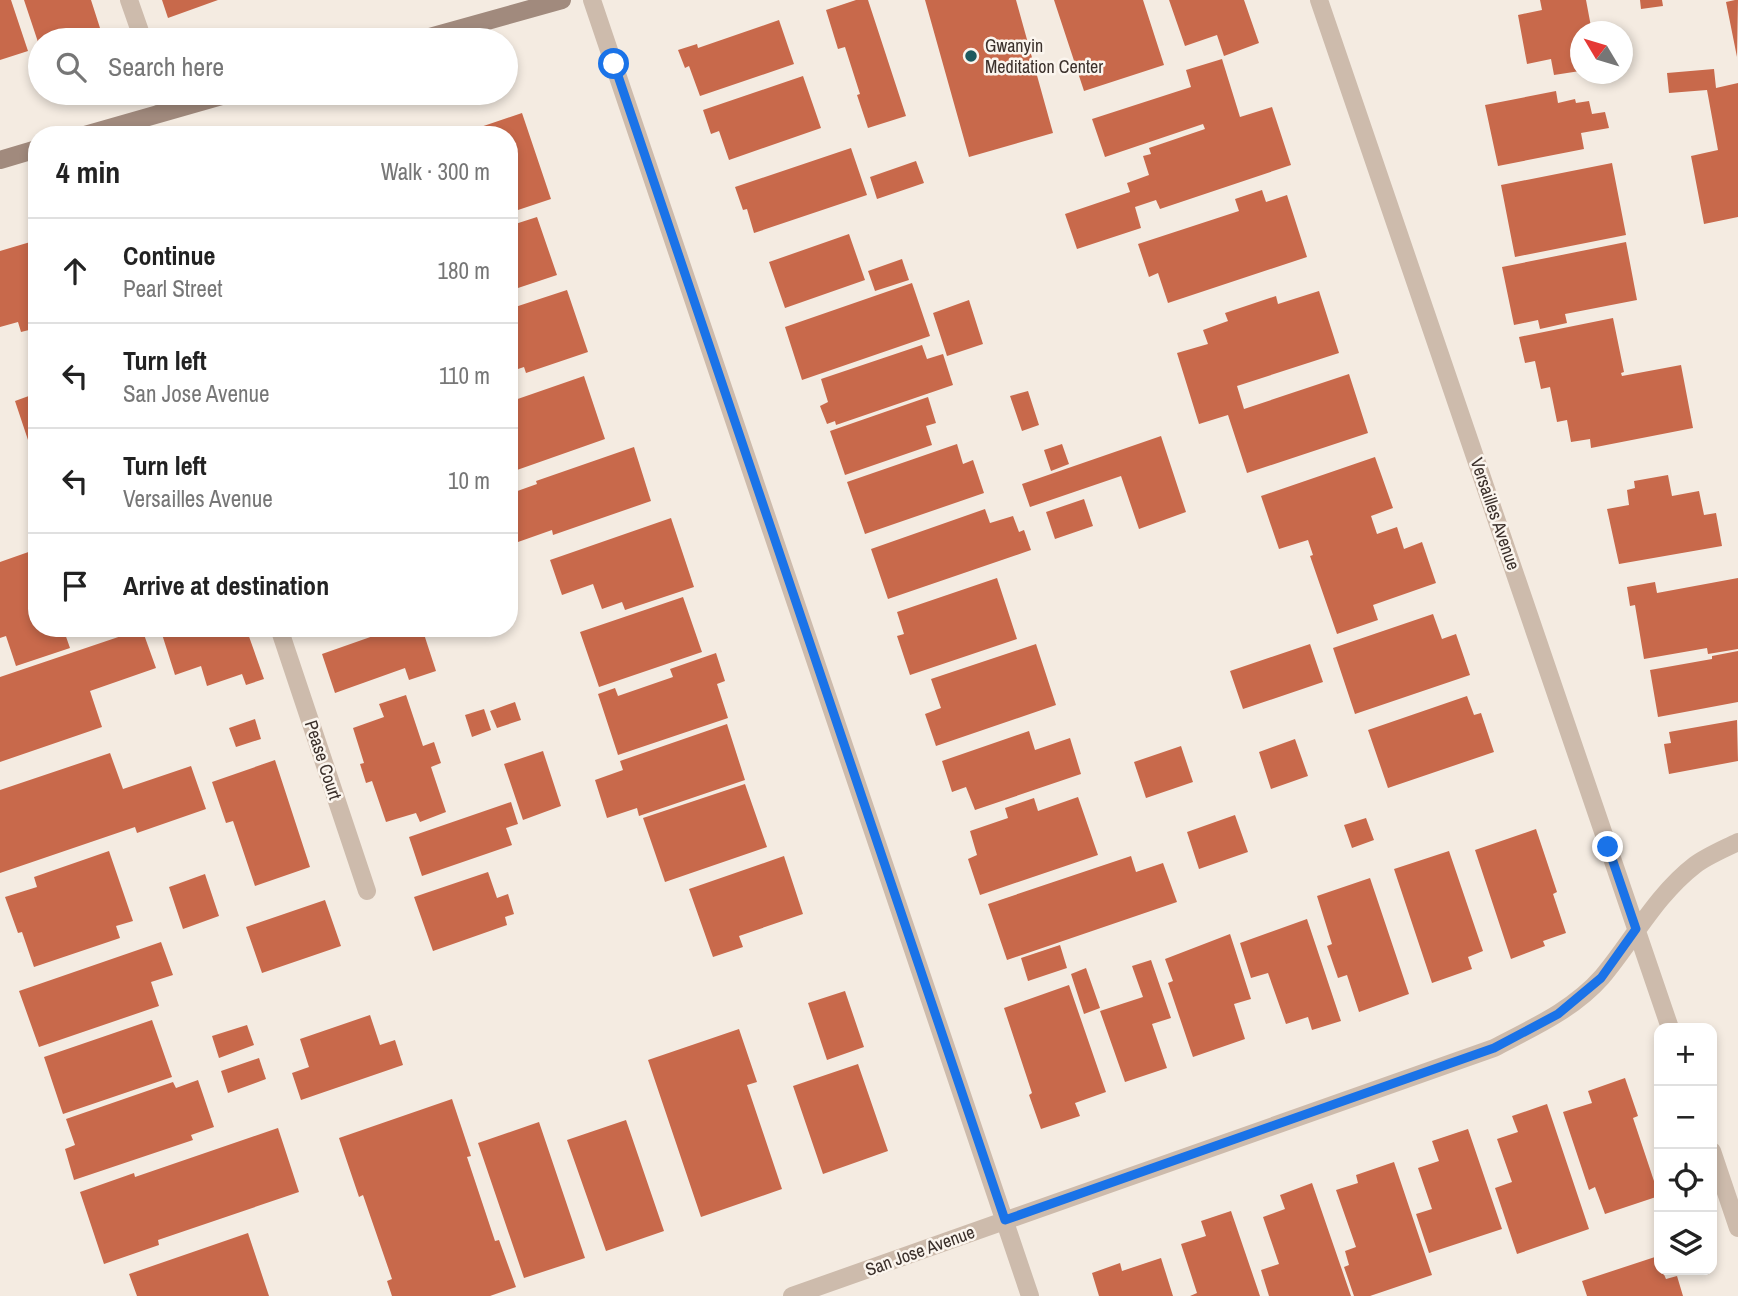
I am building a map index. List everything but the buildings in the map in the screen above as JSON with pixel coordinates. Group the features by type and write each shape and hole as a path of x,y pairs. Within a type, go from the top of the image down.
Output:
{"main road":[{"path":"462,28 562,0"},
{"path":"126,126 188,105"},
{"path":"0,160 28,152"}],"street":[{"path":"129,0 139,28"},
{"path":"592,0 1030,1296"},
{"name":"Versailles Avenue","path":"1319,0 1668,1023"},
{"path":"164,105 166,111"},
{"name":"Pease Court","path":"282,637 367,891"},
{"name":"San Jose Avenue","path":"792,1296 1494,1048 1558,1014 1601,978 1636,929 1674,883 1696,864 1738,842"},
{"path":"1717,1166 1738,1228"}],"place":[{"name":"Gwanyin Meditation Center","path":"971,56"}],"route":[{"path":"614,64 1005,1220 1494,1048 1558,1014 1601,978 1636,929 1608,847"}]}
